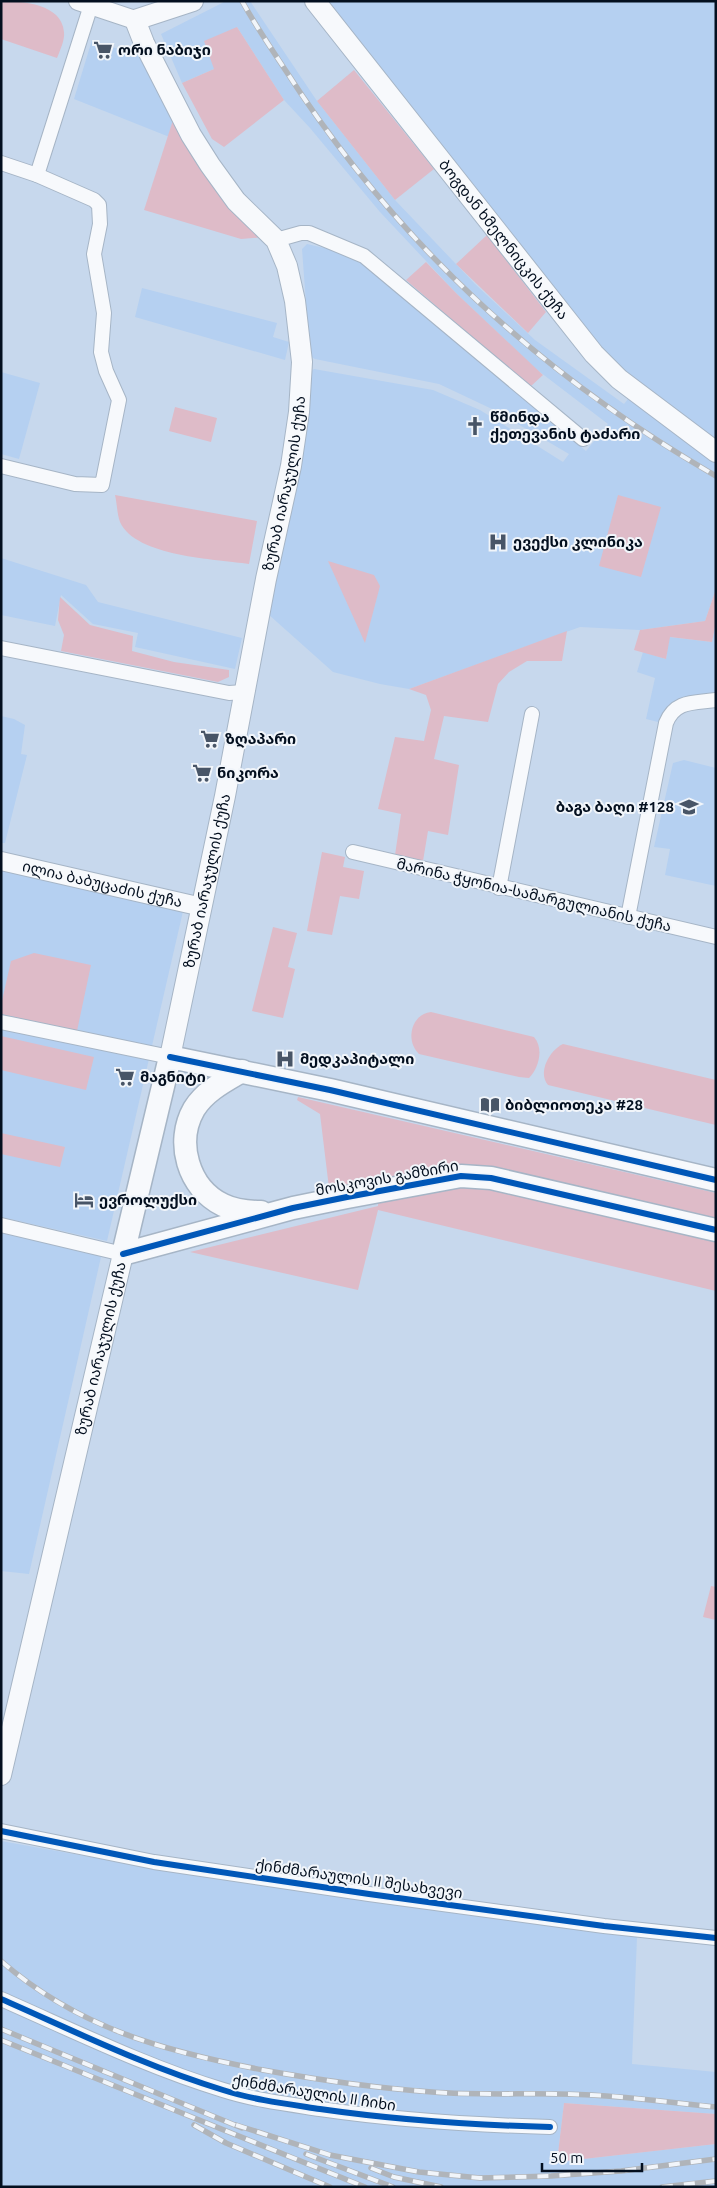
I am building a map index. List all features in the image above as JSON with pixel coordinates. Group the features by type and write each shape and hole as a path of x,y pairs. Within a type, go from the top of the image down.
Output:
{"main road":[{"path":"135,20 193,1"},
{"name":"ბოგდან ხმელნიცკის ქუჩა","path":"315,1 594,354 619,379 716,452"},
{"name":"ზურაბ იარაჯულის ქუჩა","path":"1,1775 170,1057 291,466 300,403 302,362 295,301 288,266 276,240 236,201 191,135 144,43 135,20"},
{"path":"170,1057 242,1070 716,1180"},
{"path":"242,1070 209,1092 194,1110 189,1120 185,1142 188,1165 199,1185 224,1206 250,1212 279,1212"},
{"name":"მოსკოვის გამზირი","path":"123,1254 279,1212 386,1189 461,1176 491,1178 716,1230"}],"street":[{"path":"37,175 84,3 135,20"},
{"path":"1,163 37,175 94,200 99,205 100,224 94,254 104,313 101,352 106,371 119,400 102,485 75,484 1,466"},
{"path":"276,240 301,233 309,233 364,256 583,439"},
{"path":"1,648 229,693 244,692"},
{"path":"628,917 669,714 682,705 716,700"},
{"path":"499,888 532,714"},
{"name":"მარინა ჭყონია-სამარგულიანის ქუჩა","path":"353,852 499,888 716,937"},
{"name":"ილია ბაბუცაძის ქუჩა","path":"1,861 202,906"},
{"path":"1,1022 170,1057"},
{"path":"1,1225 123,1254"},
{"name":"ქინძმარაულის II შესახვევი","path":"1,1831 154,1862 604,1926 716,1938"},
{"name":"ქინძმარაულის II ჩიხი","path":"1,2000 168,2071 223,2090 254,2098 384,2118 456,2124 550,2127"}],"shaded area":[{"path":"1,1 30,3 49,10 56,15 62,23 64,32 57,58 1,39"},
{"name":"ევექსი კლინიკა","path":"226,1 250,1 317,101 395,200 475,284 535,340 624,404 628,399 716,461 716,589 705,621 640,630 580,627 409,689 333,672 268,614 309,373 314,369 433,390 480,410 563,462 569,454 492,409 439,384 315,359 310,356 302,249 307,244 333,250 363,263 586,451 608,424 536,369 457,294 380,212 310,128 284,100 237,27 214,69 182,83 161,34"},
{"path":"325,1 716,1 716,439 633,380 604,353"},
{"path":"237,27 284,100 224,147 212,139 182,83 214,69 204,41"},
{"path":"92,40 144,58 183,126 172,138 74,99"},
{"path":"354,70 434,169 395,200 317,101"},
{"path":"174,117 266,237 241,239 144,210"},
{"path":"487,235 546,312 528,333 456,264"},
{"path":"426,262 543,375 530,387 406,280"},
{"path":"142,288 277,323 273,337 289,342 285,360 135,317"},
{"path":"1,372 40,383 19,459 1,454"},
{"path":"175,407 217,418 211,442 169,431"},
{"path":"115,495 257,521 249,564 198,558 142,543 129,534 120,522"},
{"path":"618,495 661,507 641,577 599,566"},
{"path":"1,558 86,585 98,602 242,638 235,669 135,647 138,633 93,624 61,595 55,626 1,615"},
{"path":"328,561 374,575 380,586 365,643"},
{"path":"716,589 716,622 712,642 670,637 666,659 634,650 640,630 705,621"},
{"path":"60,597 90,625 133,636 132,651 174,662 229,670 229,677 218,682 61,651 64,635 58,620"},
{"path":"716,622 716,696 662,723 646,719 655,678 637,672 643,652 666,659 669,637 712,642"},
{"path":"567,631 562,661 527,661 509,672 498,684 488,722 444,716 434,759 459,765 448,835 428,831 423,861 395,855 401,814 378,809 395,737 424,741 431,710 426,695 409,689"},
{"path":"1,716 14,719 25,725 21,754 27,755 5,843 1,843"},
{"name":"ბაგა ბაღი #128","path":"684,760 716,768 716,886 665,875 670,849 654,847 673,763"},
{"path":"322,852 345,857 343,867 364,871 359,899 340,896 332,935 307,931"},
{"path":"1,866 184,907 107,1241 1,1217"},
{"path":"273,927 297,933 288,967 295,969 283,1018 252,1011"},
{"path":"34,953 91,965 77,1031 1,1014 1,1005 11,961"},
{"path":"431,1012 534,1037 539,1047 538,1064 529,1078 419,1054 412,1042 412,1029 419,1018"},
{"path":"1,1036 94,1057 86,1090 1,1070"},
{"path":"563,1044 716,1080 716,1125 548,1085 544,1074 546,1062 554,1051"},
{"path":"298,1097 716,1193 716,1225 462,1171 329,1188 320,1114 297,1100"},
{"path":"1,1133 65,1147 60,1167 1,1154"},
{"path":"481,1185 716,1236 716,1291 378,1210 358,1290 190,1252 378,1206 378,1200 460,1186"},
{"path":"1,1233 93,1253 101,1257 29,1574 1,1571"},
{"path":"711,1586 716,1587 716,1620 703,1617"},
{"path":"1,1841 158,1869 637,1937 632,2064 716,2072 716,2114 564,2103 557,2162 716,2144 716,2187 1,2187"},
{"path":"564,2103 716,2114 716,2144 557,2162"}],"railway":[{"path":"242,1 329,134 375,192 424,248 476,300 531,348 590,394 651,436 716,476"},
{"path":"1,1961 61,2004 124,2034 191,2055 227,2063 326,2080 411,2090 472,2094 591,2095 716,2107"},
{"path":"1,2029 242,2128"},
{"path":"1,2040 365,2187"},
{"path":"194,2125 226,2143 330,2187"},
{"path":"236,2125 330,2155 419,2172 480,2178 551,2176 621,2171 716,2159"},
{"path":"306,2154 393,2187"},
{"path":"371,2168 394,2177 441,2187"},
{"path":"662,2187 716,2181"}],"cycle path":[{"path":"170,1057 330,1090 716,1180"},
{"path":"123,1254 293,1208 461,1176 491,1178 716,1230"},
{"path":"1,1831 154,1862 604,1926 716,1938"},
{"path":"1,1999 139,2060 195,2081 247,2096 349,2113 406,2119 550,2127"}],"place":[{"name":"ორი ნაბიჯი","path":"103,50"},
{"name":"წმინდა ქეთევანის ტაძარი","path":"475,426"},
{"name":"ევექსი კლინიკა","path":"498,542"},
{"name":"ზღაპარი","path":"210,739"},
{"name":"ნიკორა","path":"202,773"},
{"name":"ბაგა ბაღი #128","path":"689,807"},
{"name":"მედკაპიტალი","path":"285,1059"},
{"name":"მაგნიტი","path":"125,1077"},
{"name":"ბიბლიოთეკა #28","path":"490,1105"},
{"name":"ევროლუქსი","path":"84,1200"}]}
